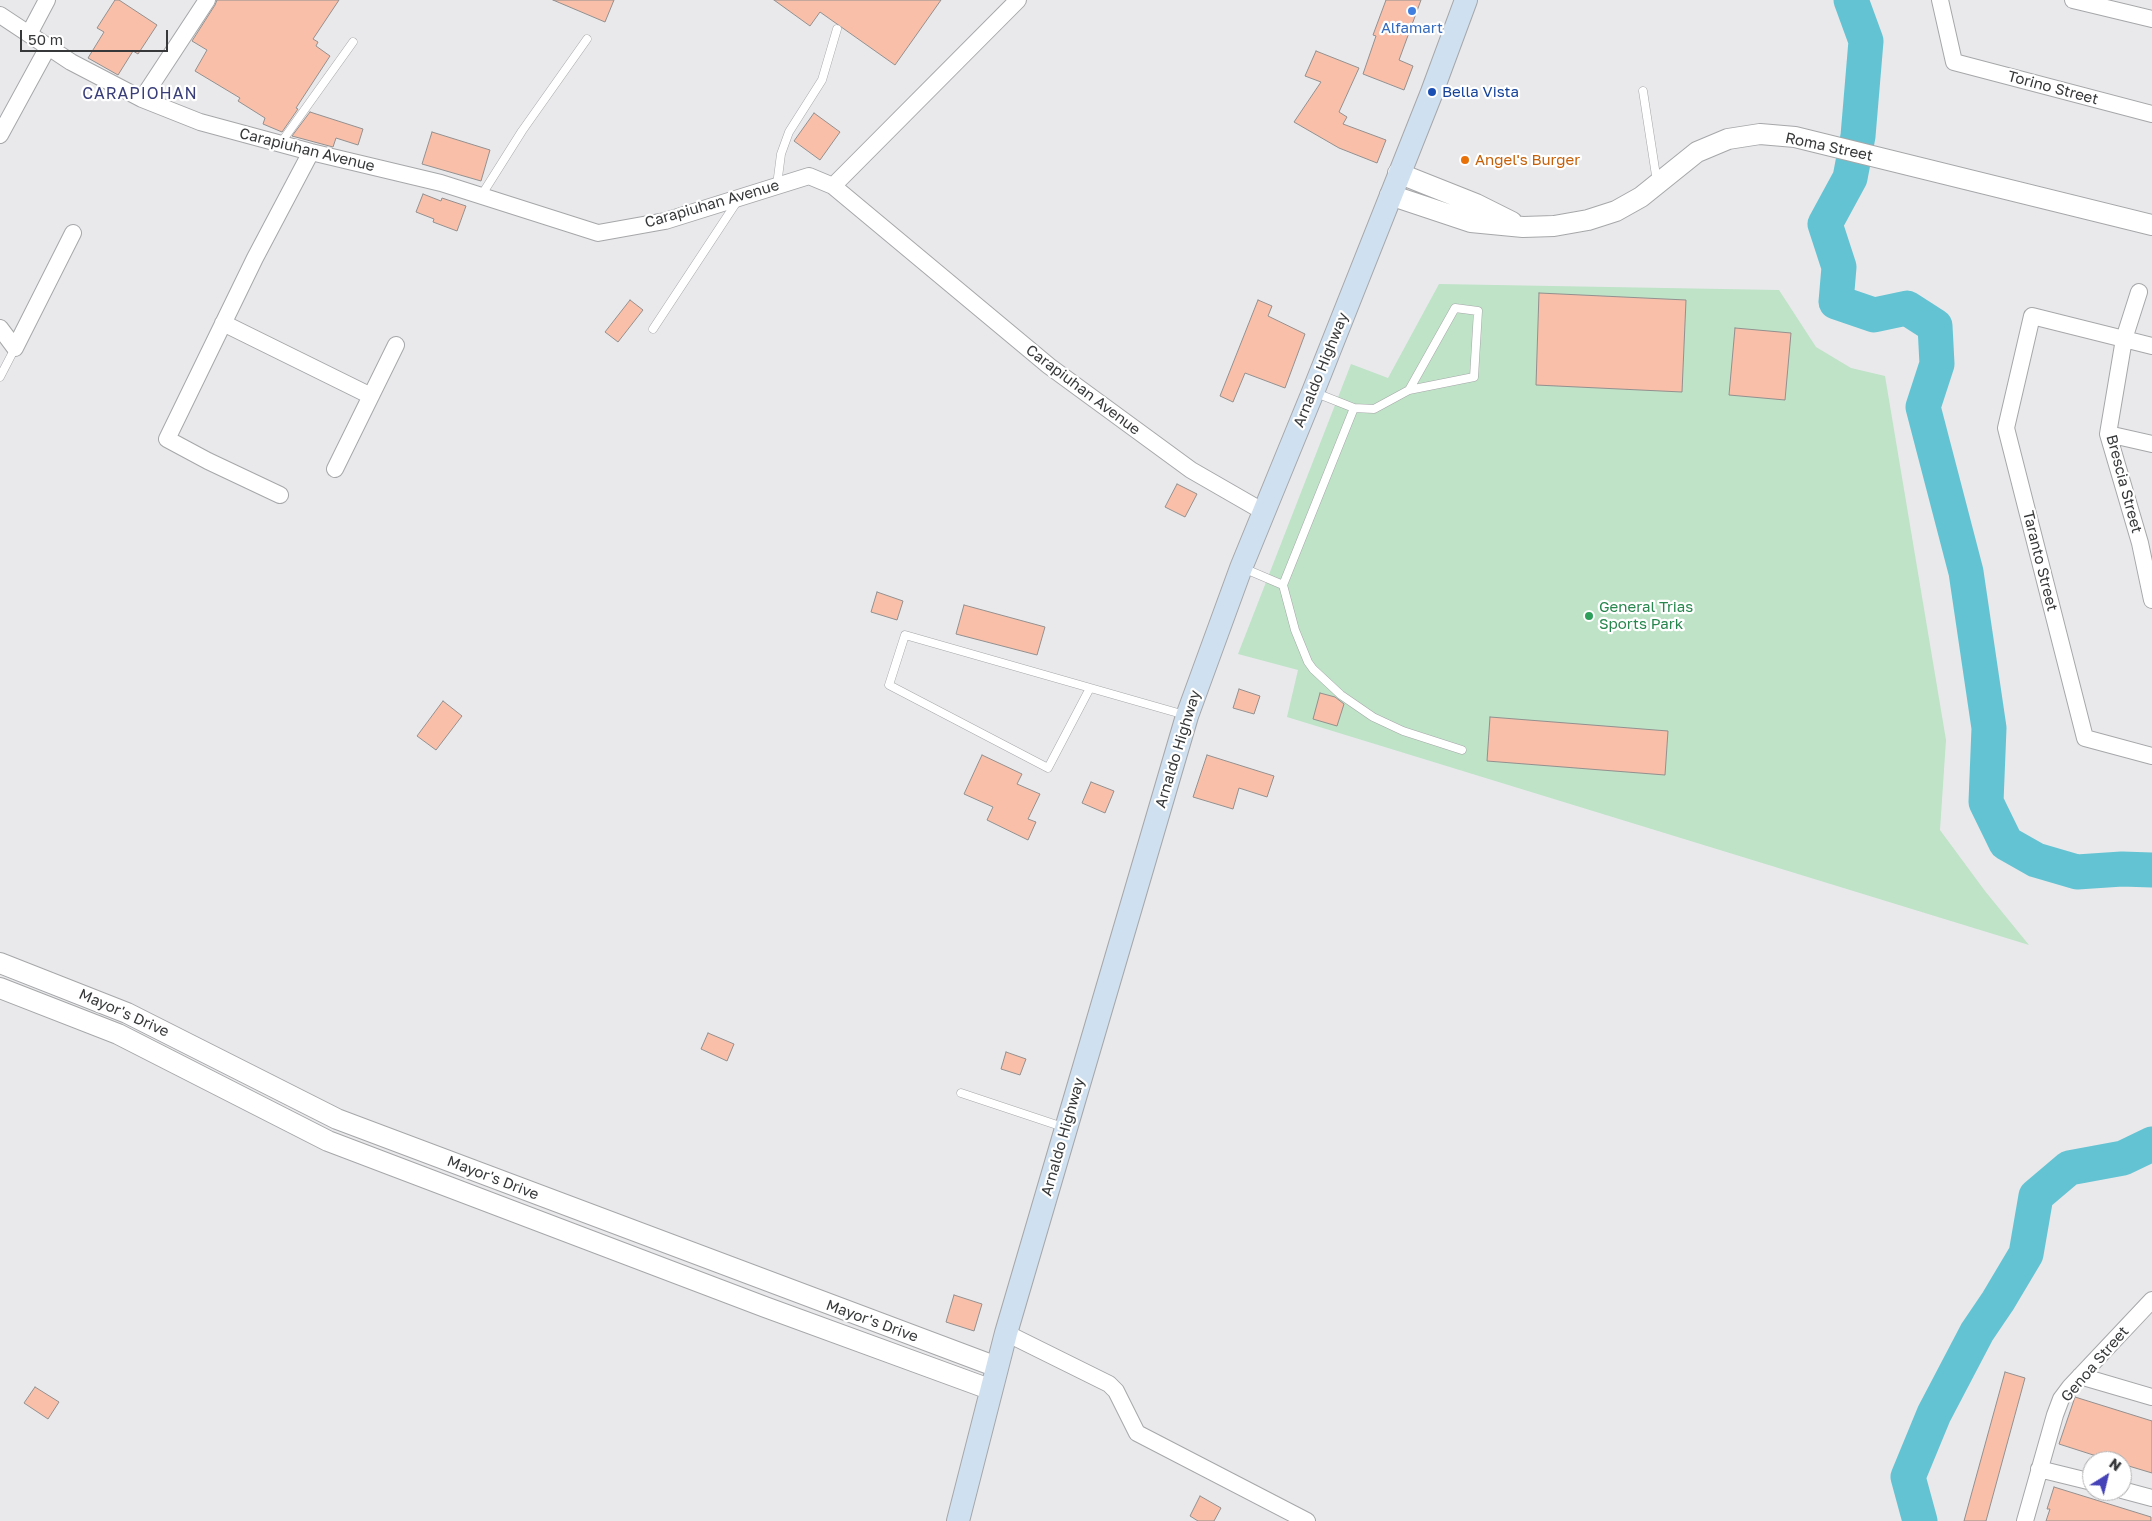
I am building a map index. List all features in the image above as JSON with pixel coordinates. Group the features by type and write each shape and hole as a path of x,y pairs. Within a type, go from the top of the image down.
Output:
{"main road":[{"name":"Arnaldo Highway","path":"958,1521 1006,1333 1187,716 1241,568 1432,92 1466,0"}],"street":[{"path":"29,34 47,0"},
{"path":"142,99 207,0"},
{"path":"833,186 1018,0"},
{"name":"Torino Street","path":"1940,0 1954,62 2152,114"},
{"path":"2073,0 2152,19"},
{"name":"Carapiuhan Avenue","path":"0,15 71,62 142,99 200,122 311,152 441,183 598,233 666,221 777,184 809,176 833,186 1049,366 1191,470 1264,512"},
{"path":"0,135 48,47"},
{"name":"Roma Street","path":"1390,195 1471,222 1522,227 1554,226 1588,220 1616,211 1641,197 1697,152 1728,139 1760,134 1795,137 1825,144 2152,226"},
{"path":"280,496 208,461 167,438 255,258 311,152"},
{"name":"Roma Street","path":"1398,173 1476,204 1522,227"},
{"path":"0,328 15,348 73,234"},
{"name":"Brescia Street","path":"2139,292 2124,339 2108,434 2146,545 2152,600"},
{"name":"Taranto Street","path":"2124,339 2032,316 2006,428 2085,738 2152,756"},
{"path":"223,323 371,396"},
{"path":"2124,339 2152,346"},
{"path":"335,469 396,345"},
{"path":"2108,434 2152,444"},
{"name":"Mayor's Drive","path":"0,962 127,1013 330,1116 464,1168 998,1367"},
{"name":"Mayor's Drive","path":"0,988 118,1034 328,1141 992,1390"},
{"path":"456,1190 464,1168"},
{"name":"Genoa Street","path":"2026,1521 2039,1468 2061,1399 2080,1376 2152,1300"},
{"path":"1006,1333 1109,1384 1116,1391 1137,1433 1307,1521"},
{"path":"2080,1376 2152,1397"},
{"path":"2039,1468 2082,1479"},
{"path":"2132,1493 2152,1498"}],"lane":[{"path":"777,184 781,154 790,132 822,80 837,29"},
{"path":"481,196 522,131 587,39"},
{"path":"280,144 353,42"},
{"path":"1642,91 1657,184"},
{"path":"653,329 741,196"},
{"path":"1313,392 1354,408 1374,408 1409,390 1474,377 1478,312 1455,308 1409,390"},
{"path":"0,376 15,348"},
{"path":"1354,408 1283,584 1295,630 1308,662 1313,669 1373,717 1403,731 1462,750"},
{"path":"1241,568 1283,584"},
{"path":"1090,688 1048,768 889,685 905,636 1090,688 1187,716"},
{"path":"961,1093 1065,1128"}],"green space":[{"name":"General Trias Sports Park","path":"1439,284 1779,290 1816,347 1851,368 1885,376 1946,740 1940,830 1985,891 2029,945 1287,717 1298,670 1238,654 1351,364 1388,378"}],"building":[{"path":"115,0 119,0 157,25 138,54 133,51 118,75 88,58 104,32 97,28"},
{"path":"217,0 339,0 313,39 318,42 316,46 330,56 282,132 263,124 265,118 238,101 240,98 195,71 207,50 192,41"},
{"path":"553,0 614,0 605,22"},
{"path":"774,0 941,0 895,65 820,12 810,26"},
{"path":"1386,0 1421,0 1399,60 1413,66 1404,90 1363,74 1376,36 1373,35"},
{"path":"1316,51 1359,68 1339,112 1347,117 1343,124 1386,140 1377,163 1339,148 1294,122 1321,82 1305,76"},
{"path":"310,112 363,129 358,145 336,138 333,147 292,136"},
{"path":"814,113 840,132 820,160 794,141"},
{"path":"432,132 490,150 481,181 422,164"},
{"path":"423,194 441,201 442,198 466,206 457,231 433,222 434,219 416,212"},
{"path":"1539,293 1686,300 1682,392 1536,385"},
{"path":"630,300 643,310 618,342 605,332"},
{"path":"1258,300 1272,306 1268,316 1305,334 1285,388 1245,373 1233,402 1220,396"},
{"path":"1735,328 1791,333 1785,400 1729,395"},
{"path":"1177,484 1197,494 1185,517 1165,507"},
{"path":"877,592 903,601 897,620 871,612"},
{"path":"964,605 1045,627 1037,655 956,634"},
{"path":"1239,689 1260,696 1254,714 1233,708"},
{"path":"1320,693 1335,697 1344,704 1337,726 1313,719"},
{"path":"443,701 462,716 436,750 417,736"},
{"path":"1490,717 1668,731 1665,775 1487,761"},
{"path":"982,755 1022,774 1017,784 1040,794 1028,819 1036,822 1028,840 987,820 993,807 964,794"},
{"path":"1207,755 1274,776 1267,797 1239,788 1233,809 1193,797"},
{"path":"1091,782 1114,791 1105,813 1082,803"},
{"path":"708,1033 734,1044 727,1061 701,1049"},
{"path":"1006,1052 1026,1059 1020,1075 1001,1069"},
{"path":"954,1295 982,1304 974,1331 946,1322"},
{"path":"2005,1372 2025,1378 1986,1521 1964,1521"},
{"path":"35,1387 59,1402 48,1419 24,1403"},
{"path":"2075,1397 2152,1421 2152,1473 2132,1467 2132,1451 2082,1451 2059,1444"},
{"path":"2054,1487 2082,1496 2082,1501 2099,1501 2151,1517 2151,1521 2046,1521 2050,1509 2047,1509"},
{"path":"1200,1496 1221,1508 1214,1521 1198,1521 1190,1516"}],"waterway":[{"path":"1851,0 1866,41 1858,136 1850,178 1825,224 1839,267 1836,302 1874,315 1907,308 1935,326 1937,364 1923,407 1966,572 1989,728 1986,802 2006,843 2036,860 2077,872 2122,869 2152,870"},
{"path":"1920,1521 1908,1477 1934,1414 1977,1332 2026,1254 2036,1196 2069,1168 2123,1158 2152,1144"}],"place":[{"name":"Alfamart","path":"1412,11"},
{"name":"Bella Vista","path":"1432,92"},
{"name":"Angel's Burger","path":"1465,160"},
{"name":"General Trias Sports Park","path":"1589,616"}],"district":[{"name":"CARAPIOHAN","path":"140,94"}]}
